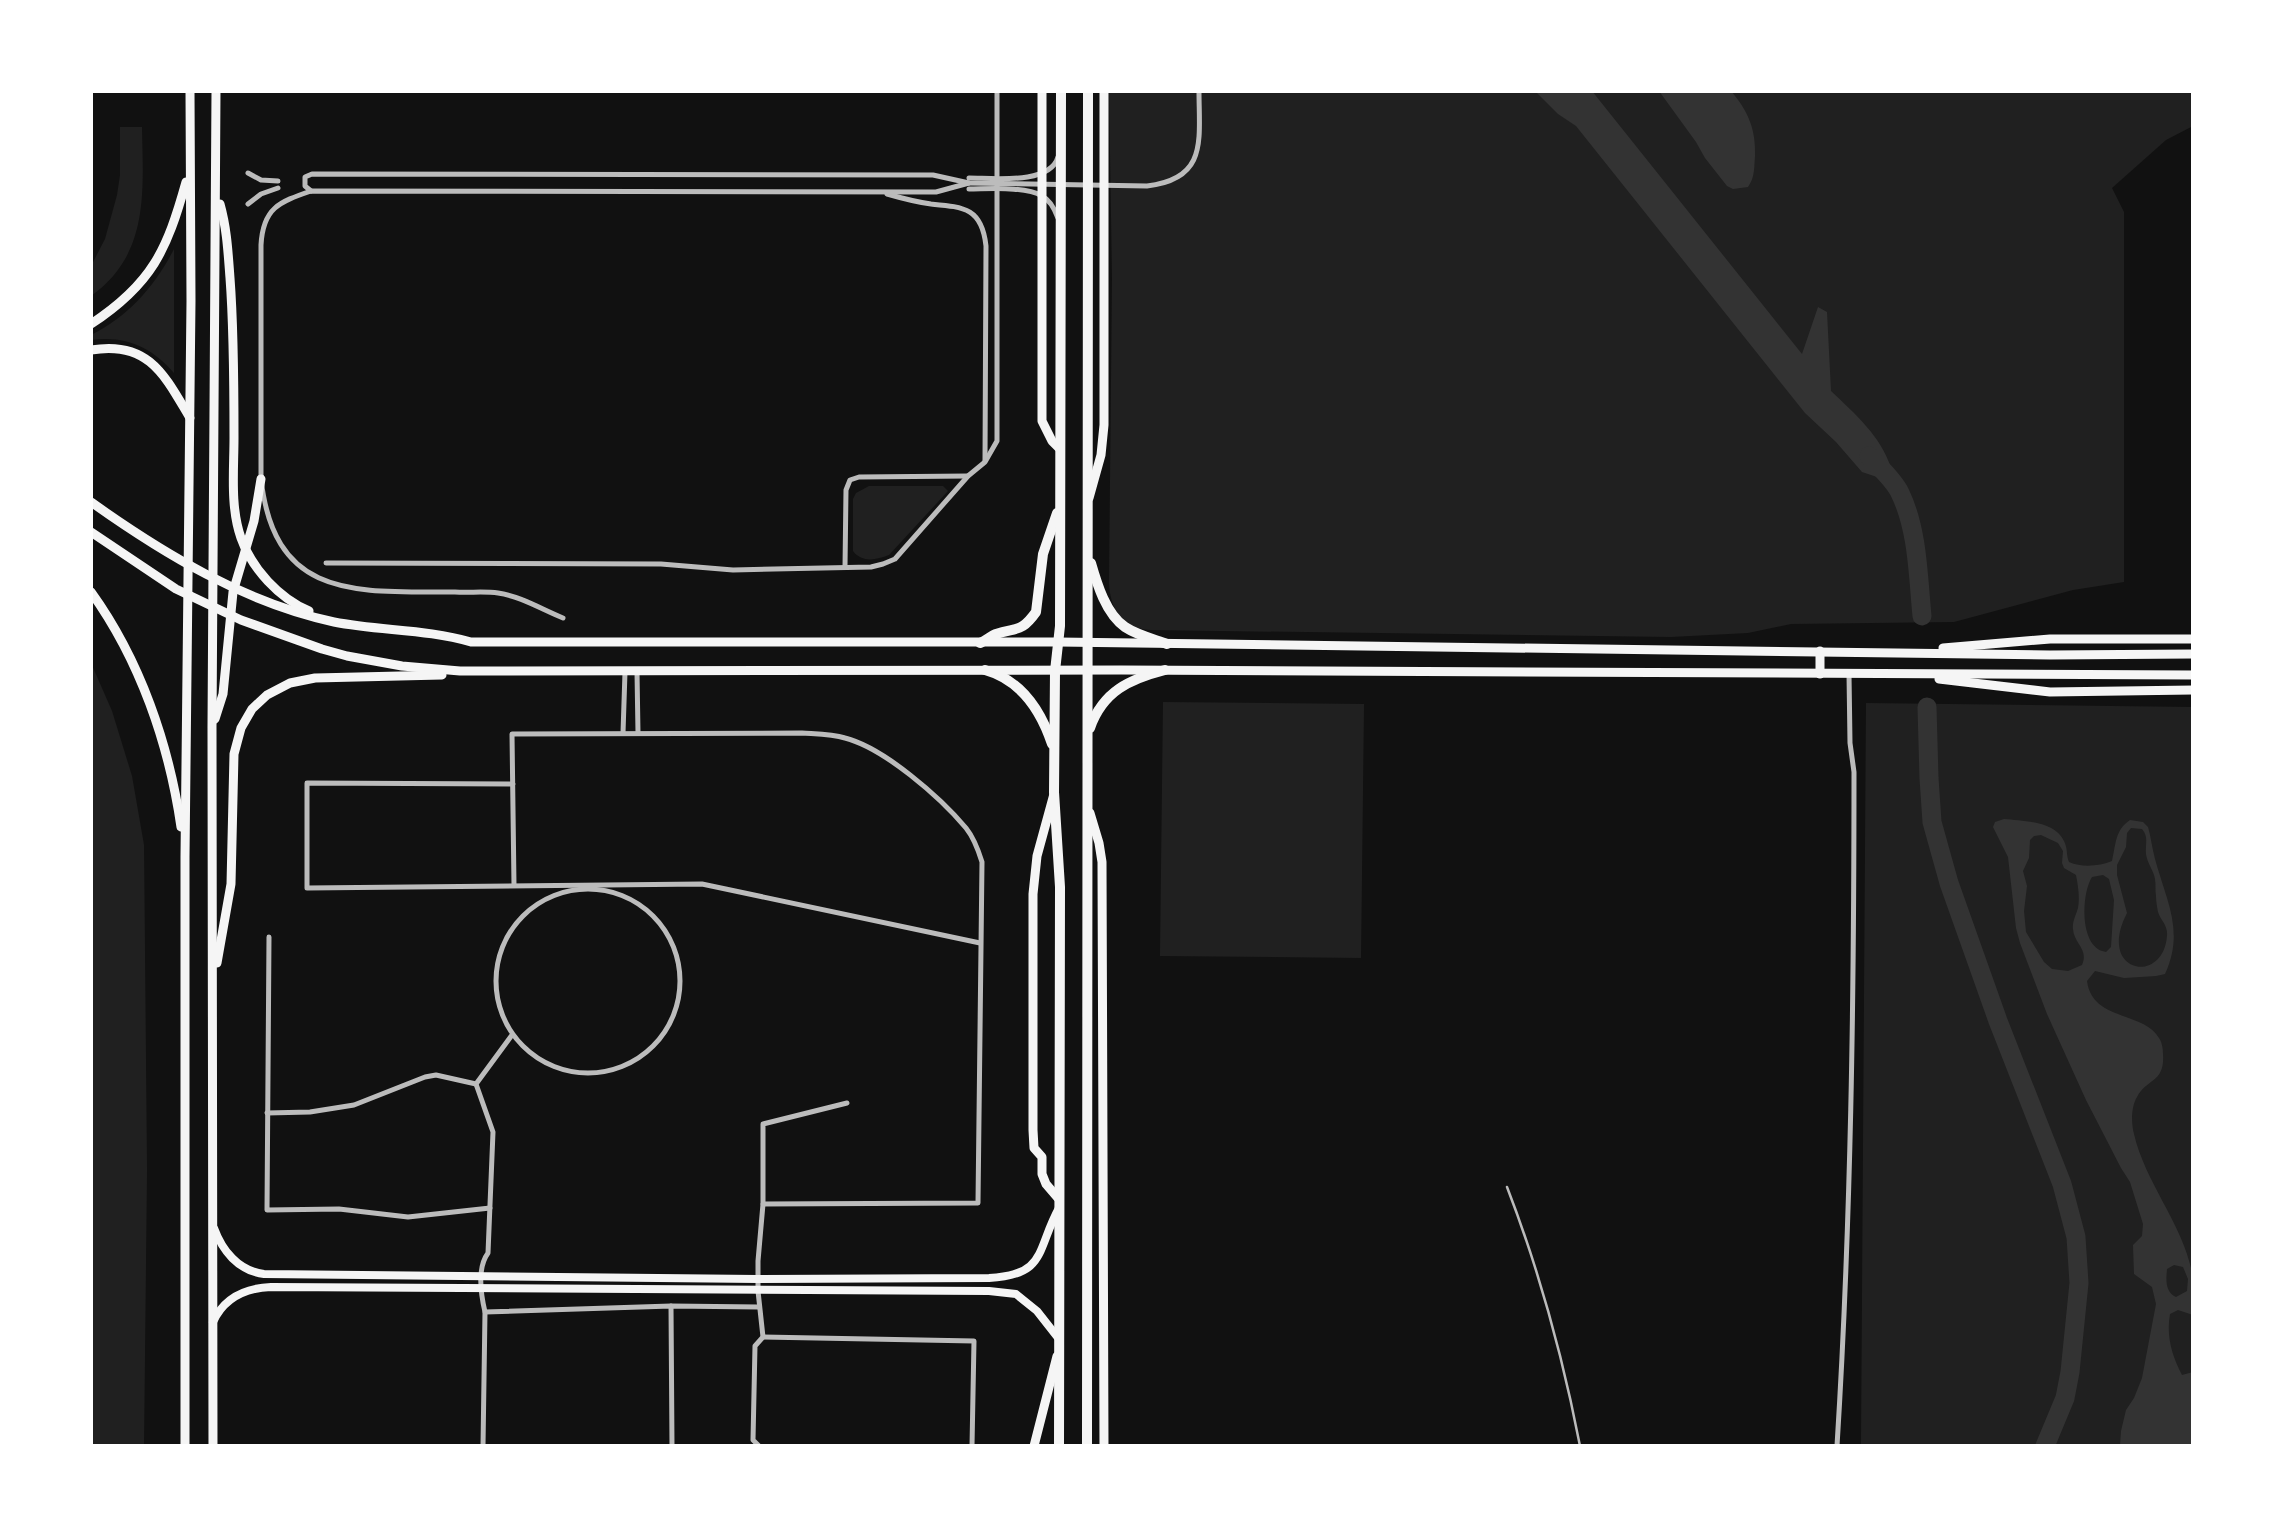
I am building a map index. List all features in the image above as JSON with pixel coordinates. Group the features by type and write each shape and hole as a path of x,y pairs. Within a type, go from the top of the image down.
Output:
{"highway":[{"path":"1059,1446 1060,887 1054,792 1060,449 1061,91"},
{"path":"1087,1446 1088,91"},
{"path":"980,643 996,634 1018,629 1036,612 1043,554 1059,506"},
{"path":"1088,552 1102,596 1116,619 1134,632 1167,644"},
{"path":"985,670 1009,681 1027,697 1043,720 1055,752"},
{"path":"1087,735 1100,707 1112,694 1127,682 1165,670"}],"main road":[{"path":"185,1446 185,858 191,419 190,91"},
{"path":"213,1446 212,728 216,91"},
{"path":"1042,91 1042,421 1052,441 1060,449"},
{"path":"1087,502 1098,469 1104,433 1104,91"},
{"path":"91,324 126,298 155,264 176,219 190,171"},
{"path":"217,194 226,227 232,300 234,492 241,539 256,566 277,590 300,607 332,621"},
{"path":"91,350 125,350 151,363 170,383 191,419"},
{"path":"212,728 223,694 233,592 254,521 261,480"},
{"path":"91,502 162,550 260,599 332,621 388,630 446,635 471,642 1058,642 2193,654"},
{"path":"91,532 149,572 205,605 322,649 347,656 433,669 490,672"},
{"path":"91,592 130,658 153,713 174,785 185,858"},
{"path":"1896,652 2050,639 2193,639"},
{"path":"1820,651 1820,674"},
{"path":"213,982 229,900 234,754 242,728 252,709 267,695 290,683 315,678 490,672 985,670 2193,675"},
{"path":"1896,674 2050,692 2193,690"},
{"path":"213,1224 219,1240 232,1258 242,1267 258,1273 758,1279 1009,1276 1030,1268 1044,1247 1059,1203 1042,1174 1042,1157 1034,1148 1032,1130 1033,894 1037,856 1054,792"},
{"path":"1087,797 1102,862 1104,1446"},
{"path":"213,1322 221,1308 232,1298 249,1290 262,1288 482,1287 1003,1292 1016,1294 1030,1304 1059,1339"},
{"path":"1034,1446 1059,1351"}],"street":[{"path":"326,562 649,564 733,570 871,567 895,558 968,475 985,462 995,448 998,435 998,91"},
{"path":"969,183 1166,184 1179,178 1192,164 1199,136 1199,91"},
{"path":"563,618 498,593 342,587 306,571 277,539 266,513 261,480 261,234 266,218 275,206 311,191 936,192 998,178 1042,174 1057,161 1061,143"},
{"path":"248,173 278,184 248,204"},
{"path":"311,191 304,181 305,177 312,174 933,175 1041,195 1053,207 1061,229"},
{"path":"877,192 930,204 963,208 979,221 983,229 986,246 985,462"},
{"path":"845,567 846,490 850,480 859,477 968,475"},
{"path":"624,733 625,672"},
{"path":"638,672 638,733"},
{"path":"1837,1446 1846,1285 1852,1074 1854,772 1850,743 1849,674"},
{"path":"514,885 512,734 789,733 846,738 869,747 888,759 923,786 967,828 978,846 982,862 978,1203 763,1204"},
{"path":"513,784 307,783 307,888 702,884 981,943"},
{"path":"598,889 627,897 652,914 670,939 680,967 679,998 669,1026 650,1049 624,1066 593,1073 562,1070 534,1057 512,1035 499,1008 495,978 501,948 516,922 539,902 567,891 598,889"},
{"path":"269,937 267,1210 339,1209 408,1217 490,1208"},
{"path":"476,1084 512,1035"},
{"path":"267,1114 310,1112 354,1105 436,1075 476,1084"},
{"path":"476,1084 493,1132 488,1253 482,1261 485,1312 483,1446"},
{"path":"759,1446 753,1440 755,1346 763,1337 758,1279 763,1204 763,1124 847,1102"},
{"path":"485,1312 671,1306 759,1307"},
{"path":"671,1306 672,1446"},
{"path":"763,1337 974,1341 972,1446"}],"lane":[{"path":"1507,1186 1530,1247 1572,1401 1580,1446"}],"shaded area":[{"path":"1109,91 2193,91 2193,126 2166,140 2112,188 2124,212 2124,582 2073,590 1954,622 1791,624 1748,633 1671,637 1150,630 1132,625 1119,616 1115,609 1109,583 1112,278"},
{"path":"1535,91 1592,91 1802,354 1818,307 1827,312 1831,391 1874,436 1891,468 1880,478 1862,472 1836,442 1805,413 1576,126 1558,114"},
{"path":"1659,91 1731,91 1746,113 1754,137 1754,172 1748,187 1733,189 1727,186"},
{"path":"120,127 142,127 143,174 139,220 124,261 110,279 91,296 91,266 105,239 117,195 120,175"},
{"path":"174,249 174,373 157,356 137,345 115,339 91,340 91,335 117,319 140,299"},
{"path":"869,486 943,486 948,491 889,555 870,559 853,551 853,499 856,493"},
{"path":"91,663 112,711 132,776 144,845 147,1170 144,1446 91,1446"},
{"path":"1163,702 1364,704 1361,958 1160,956"},
{"path":"1866,703 2193,707 2193,1446 1861,1446"},
{"path":"2004,819 2054,829 2064,841 2069,862 2085,866 2112,861 2119,833 2130,820 2143,822 2148,827 2174,930 2171,958 2165,974 2124,978 2095,971 2087,981 2091,994 2098,1003 2152,1029 2162,1046 2161,1070 2137,1097 2132,1125 2139,1152 2180,1237 2192,1272 2193,1315 2178,1310 2170,1314 2169,1338 2182,1375 2193,1372 2193,1446 2120,1446 2126,1410 2142,1378 2156,1304 2152,1287 2134,1274 2133,1245 2142,1236 2143,1224 2130,1182 2086,1100 2047,1014 2020,943 2008,857 1993,827 1995,822","holes":["2131,828 2142,829 2145,835 2146,854 2155,879 2158,912 2167,932 2163,952 2155,962 2144,967 2134,966 2125,960 2120,949 2120,933 2127,913 2117,865 2126,847 2127,833","2041,835 2058,843 2063,851 2064,868 2076,875 2079,900 2073,929 2084,959 2082,965 2068,971 2052,969 2044,962 2026,932 2024,911 2027,886 2023,871 2029,858 2030,840","2103,875 2109,879 2114,900 2111,947 2106,952 2097,949 2087,931 2084,907 2092,877","2174,1265 2183,1267 2188,1279 2187,1291 2176,1297 2172,1295 2168,1289 2167,1269"]}],"waterway":[{"path":"1869,456 1894,483 1906,507 1916,553 1922,616"},
{"path":"1927,707 1932,822 1949,883 1998,1021 2062,1184 2076,1237 2079,1283 2070,1372 2065,1398 2045,1446"}]}
